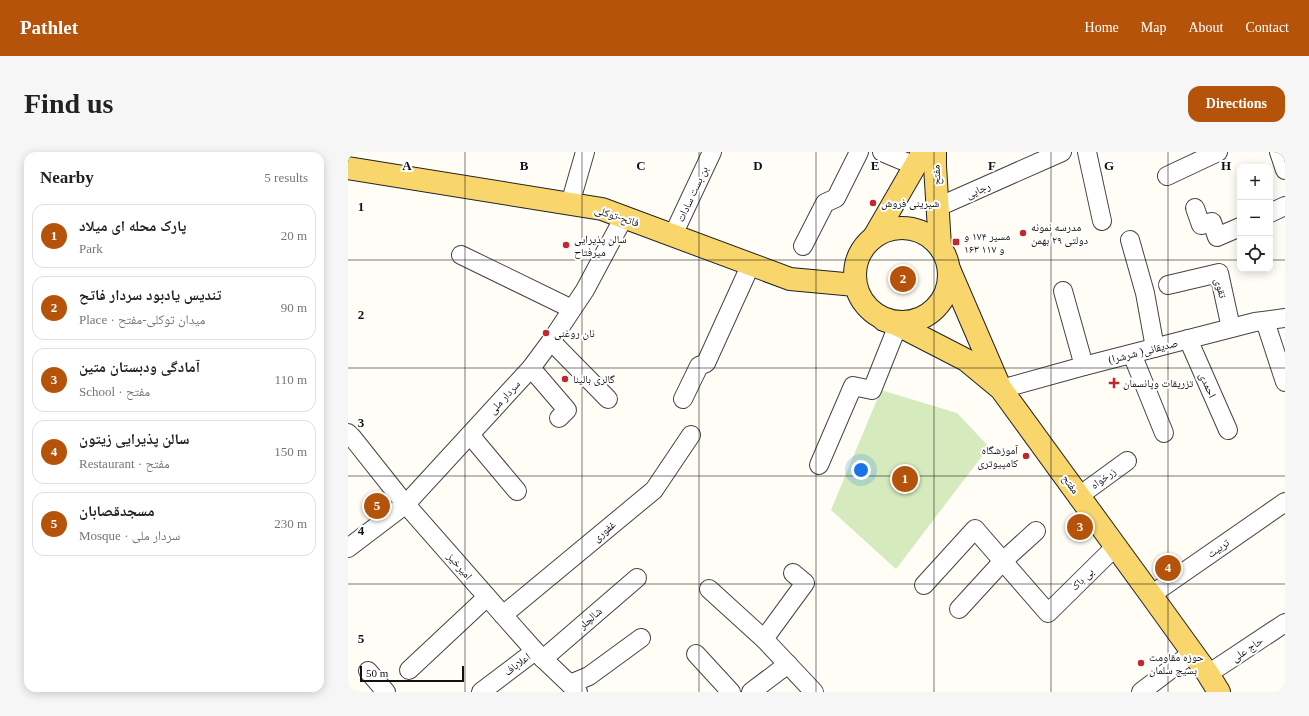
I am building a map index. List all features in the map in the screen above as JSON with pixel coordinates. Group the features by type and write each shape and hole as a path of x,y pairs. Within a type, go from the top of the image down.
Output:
{"main road":[{"name":"مفتح","path":"935,152 940,246"},
{"path":"919,159 874,237 864,247 854,272 855,285 861,300 871,312 891,322 900,323 916,321 931,313 942,301 948,286 949,269"},
{"name":"فاتح-توکلی","path":"351,163 602,209 790,279 855,285"},
{"path":"874,237 887,230 901,228 916,230 929,236 940,246 946,257 949,269 1001,389"},
{"name":"مفتح","path":"891,322 966,360 1001,389 1116,546 1213,683"}],"street":[{"path":"570,204 585,152"},
{"name":"بن بست سادات","path":"673,236 712,152"},
{"path":"803,246 825,202 836,198 859,152"},
{"path":"882,152 919,159"},
{"name":"رجایی","path":"938,207 1035,157 1062,152"},
{"path":"1088,152 1102,221"},
{"path":"1279,152 1285,170"},
{"path":"1167,176 1208,154"},
{"path":"1273,212 1285,206"},
{"path":"1195,208 1201,225 1212,222 1217,237 1237,228"},
{"name":"سردار ملی","path":"348,548 406,504 531,368 585,290 624,217"},
{"path":"1130,240 1145,293 1155,348"},
{"path":"461,255 572,309"},
{"path":"683,399 699,366 706,362 751,264"},
{"name":"تقوی","path":"1168,285 1219,273 1231,328"},
{"path":"1063,290 1084,366"},
{"name":"(شرشرا )صدیقانی","path":"1001,389 1231,328 1285,318"},
{"path":"1265,321 1285,382"},
{"path":"819,465 853,386 872,390 891,322"},
{"name":"احمدی","path":"1188,340 1228,430"},
{"path":"551,341 608,399"},
{"path":"1132,354 1164,433"},
{"path":"531,368 567,410 559,418"},
{"name":"امیرخیز","path":"348,433 406,504 487,597 539,655 574,688"},
{"path":"470,435 517,491"},
{"name":"غفوری","path":"503,615 654,490 691,435"},
{"name":"زرخواه","path":"1079,496 1127,461"},
{"name":"تربیت","path":"1151,595 1285,502"},
{"path":"924,585 975,529 1003,561"},
{"path":"959,609 1003,561 1036,531"},
{"name":"بی باک","path":"1003,561 1048,613 1116,546"},
{"path":"764,640 805,583 793,573"},
{"name":"شالچلر","path":"539,655 637,578"},
{"path":"709,589 764,640 814,692"},
{"path":"409,670 487,597"},
{"name":"حاج علی","path":"1213,683 1285,623"},
{"path":"574,688 641,638"},
{"path":"1141,692 1192,653"},
{"path":"696,654 731,692"},
{"name":"اعلاباف","path":"481,692 539,655"},
{"path":"751,692 788,664"},
{"path":"368,671 386,692"}],"green space":[{"path":"881,390 957,413 989,447 896,569 831,510"}],"place":[{"name":"شیرینی فروش","path":"873,203"},
{"name":"مدرسه نمونه دولتی ۲۹ بهمن","path":"1023,233"},
{"name":"مسیر ۱۷۴ و ۱۶۳ و ۱۱۷","path":"956,242"},
{"name":"سالن پذیرایی میرفتاح","path":"566,245"},
{"name":"تندیس یادبود سردار فاتح","path":"903,279"},
{"name":"نان روغنی","path":"546,333"},
{"name":"گالری بالینا","path":"565,379"},
{"name":"تزریقات وپانسمان","path":"1114,383"},
{"name":"آموزشگاه کامپیوتری","path":"1026,456"},
{"name":"پارک محله ای میلاد","path":"905,479"},
{"name":"مسجدقصابان","path":"377,506"},
{"name":"آمادگی ودبستان متین","path":"1080,527"},
{"name":"سالن پذیرایی زیتون","path":"1168,568"},
{"name":"حوزه مقاومت بسیج سلمان","path":"1141,663"}]}
